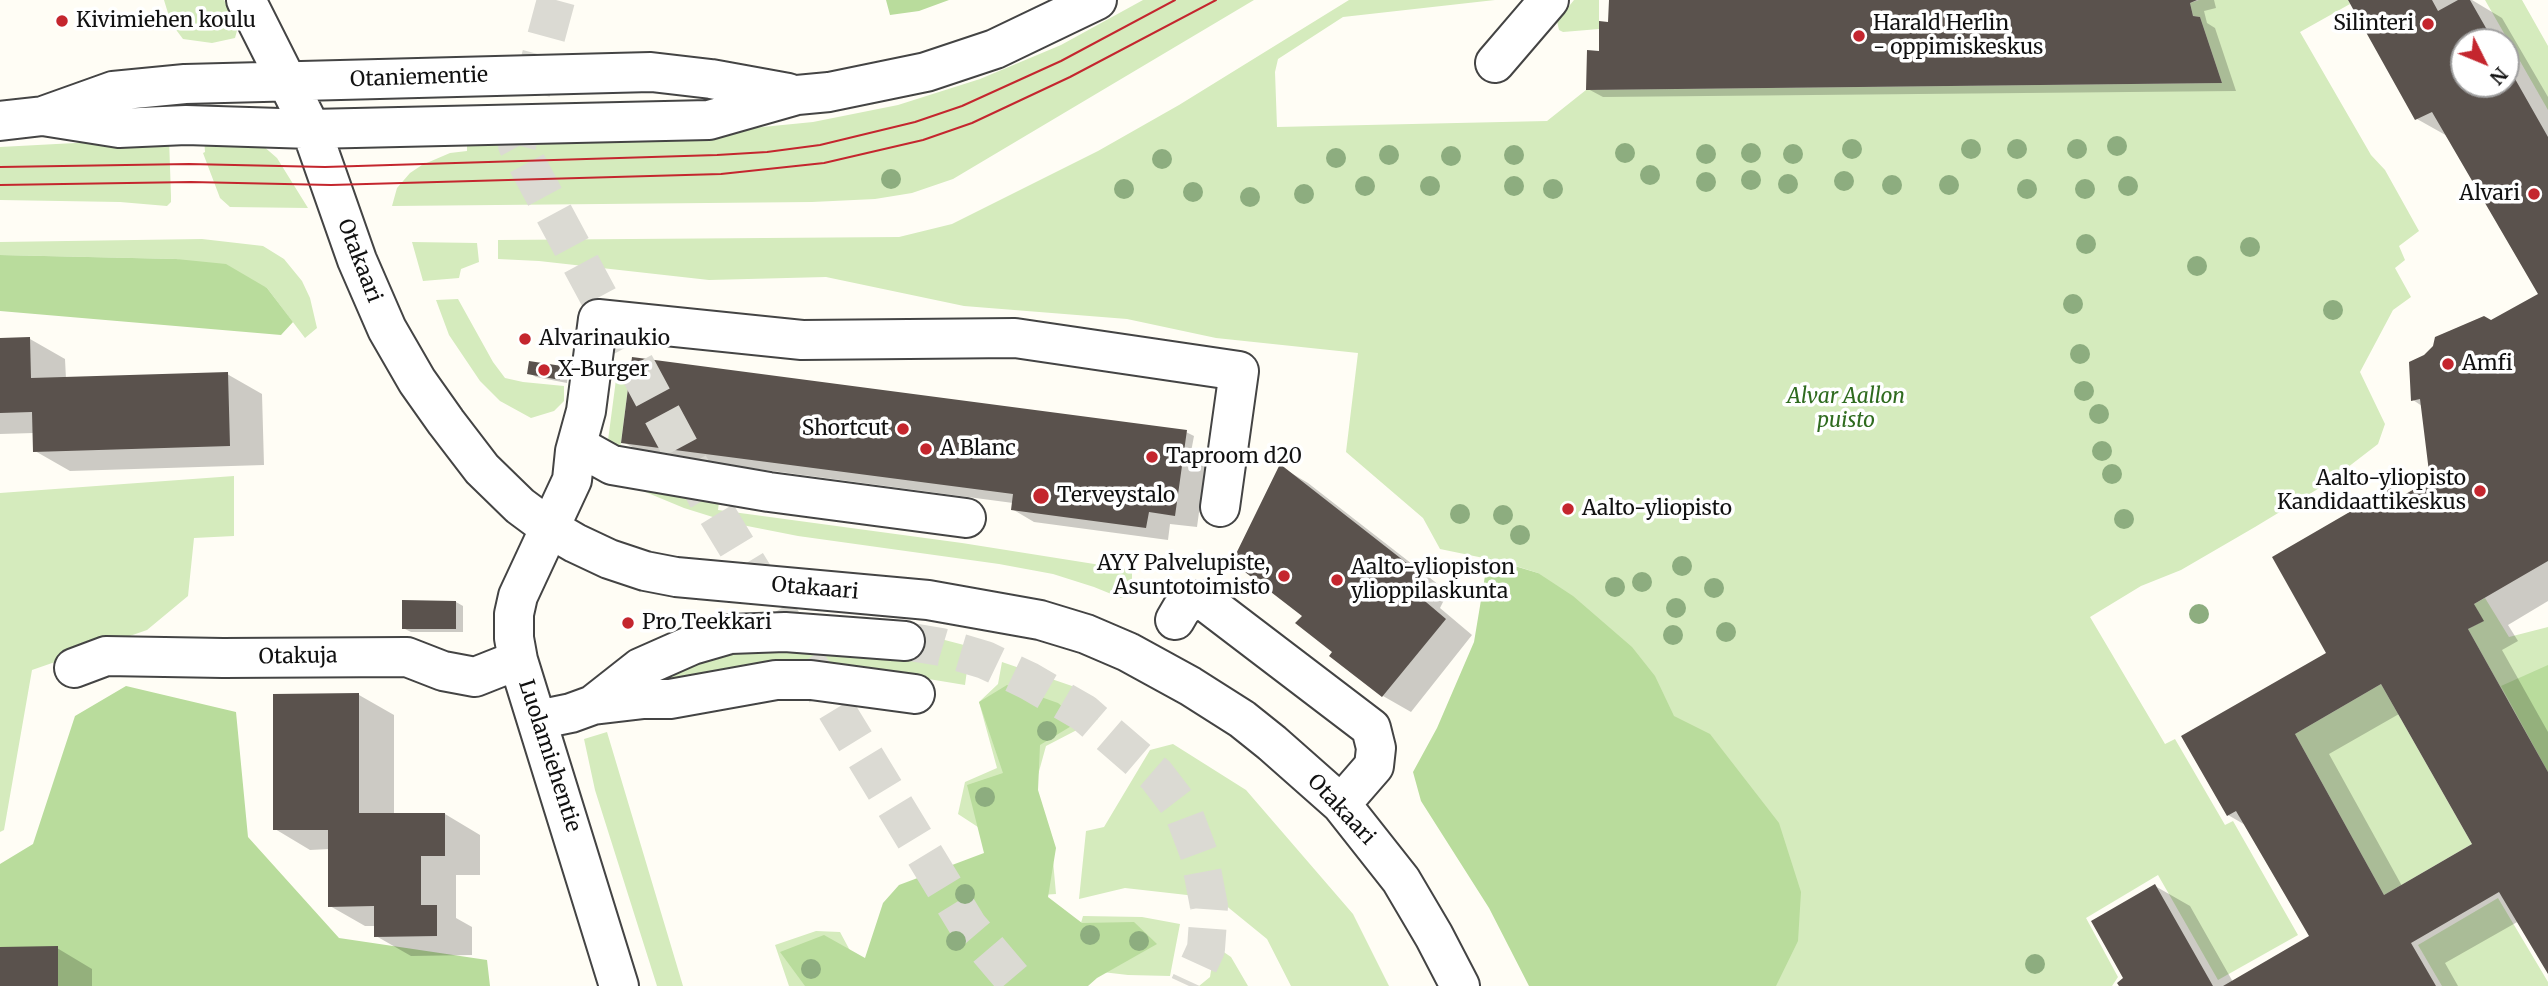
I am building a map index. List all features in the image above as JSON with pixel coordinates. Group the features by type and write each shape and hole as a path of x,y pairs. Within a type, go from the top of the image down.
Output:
{"street":[{"name":"Otakaari","path":"246,0 311,129 357,260 387,329 417,382 482,469 520,506 551,529 609,559 645,571 677,577 928,600 1041,620 1086,634 1128,652 1190,686 1242,719 1341,804 1401,880 1460,986"},
{"name":"Otaniementie","path":"43,116 119,128 186,125 311,129 709,120 797,94 829,92 926,72 995,49 1097,0"},
{"path":"1494,63 1549,0"},
{"name":"Otaniementie","path":"0,121 43,116 113,91 185,84 651,72 797,94"},
{"name":"Luolamiehentie","path":"619,986 518,660 514,638 514,614 518,596 572,480 575,451 586,411 598,319 802,340 1015,338 1239,370 1220,507"},
{"path":"578,446 612,465 769,492 966,519"},
{"path":"1175,620 1182,608 1190,602 1198,600 1207,603 1371,728 1376,748 1374,766 1341,804"},
{"path":"593,705 640,668 692,645 730,634 785,632 905,641"},
{"name":"Otakuja","path":"74,668 106,656 407,657 443,671 475,677 518,660"},
{"path":"537,720 593,705 670,699 776,680 811,680 915,694"}],"green space":[{"path":"164,0 224,0 238,27 235,38 212,43 183,39 171,23"},
{"path":"886,0 949,0 919,11 890,15"},
{"path":"1143,0 1254,0 953,179 912,193 875,199 812,202 392,206 397,188 410,173 450,153 467,151 467,146 496,140 732,130 813,122 898,105 980,79 1061,45"},
{"name":"Alvar Aallon puisto","path":"1349,0 1495,0 1343,17 1278,59 1275,72 1277,127 1547,121 1586,90 2222,83 2200,17 2193,16 2190,3 2199,0 2348,0 2350,4 2300,32 2371,155 2385,170 2419,231 2399,246 2405,260 2395,268 2411,297 2393,310 2360,372 2385,424 2378,444 2326,484 2255,527 2181,570 2141,586 2090,617 2165,744 2175,739 2225,825 2233,821 2298,935 2218,980 2158,875 2086,918 2118,977 2112,986 1766,986 1538,573 1503,562 1440,549 1423,518 1346,452 1358,353 1216,338 1127,319 964,306 826,277 709,280 498,259 498,240 899,237 952,224 1098,151 1179,105"},
{"path":"1574,0 1599,0 1599,29 1559,30 1557,21"},
{"path":"2485,0 2522,0 2548,46 2548,110 2520,61 2520,28 2501,28"},
{"path":"204,137 262,145 277,158 308,208 230,207 220,198 203,153"},
{"path":"169,138 171,202 167,206 120,202 0,200 0,147"},
{"path":"202,239 263,246 284,259 302,281 310,298 317,328 305,338 267,288 176,259 0,255 0,242"},
{"path":"412,242 477,243 479,262 461,269 459,278 423,281"},
{"path":"0,255 176,259 226,264 267,288 293,322 281,335 0,311"},
{"path":"458,299 493,362 505,378 564,386 564,401 554,411 531,418 500,401 480,381 449,335 436,300"},
{"path":"617,372 630,373 620,450 607,448"},
{"path":"234,476 234,536 194,538 188,596 147,630 32,670 4,830 0,832 0,493"},
{"path":"643,487 719,502 718,510 962,543 1132,570 1132,594 1121,598 1053,574 999,564 798,536 732,523 684,508 643,491"},
{"path":"1488,558 1538,573 1573,596 1632,647 1655,676 1674,716 1710,734 1779,823 1801,892 1798,941 1776,986 1529,986 1489,908 1421,801 1413,772 1437,728 1474,642"},
{"path":"2485,598 2509,637 2548,627 2548,772 2468,629 2483,621 2474,604"},
{"path":"906,630 964,645 968,663 965,685 813,660 762,666 669,687 662,678 707,656"},
{"path":"1002,662 1072,686 1072,698 1098,719 1046,746 1033,793 1052,849 1056,894 1041,895 1007,846 958,814 965,782 997,768 979,702 998,684"},
{"path":"2548,665 2548,772 2501,686"},
{"path":"2381,684 2472,844 2384,895 2295,734"},
{"path":"1007,685 1058,703 1070,713 1073,725 1040,745 1038,790 1056,848 1048,897 1082,923 1134,922 1157,944 1097,978 1088,986 805,986 780,952 824,935 865,958 883,903 899,885 984,853 967,785 1003,773 979,702"},
{"path":"126,686 236,712 248,837 339,938 487,960 490,986 0,986 0,864 33,844 75,716"},
{"path":"607,732 683,986 657,986 595,790 584,739"},
{"path":"1173,744 1246,790 1353,914 1389,986 1291,986 1267,939 1224,904 1187,895 1125,888 1079,899 1086,831 1104,827 1150,750"},
{"path":"2498,898 2548,986 2442,986 2418,945"},
{"path":"1083,916 1142,917 1180,924 1170,976 1128,975 1068,968"},
{"path":"816,931 840,932 869,986 789,986 775,945"},
{"path":"1215,946 1231,957 1248,986 1199,986 1210,977"}],"building":[{"path":"1609,0 2197,0 2190,3 2193,16 2200,17 2222,83 1586,90 1587,50 1599,51 1599,21 1608,22"},
{"name":"Aalto-yliopisto Kandidaattikeskus","path":"2348,0 2432,0 2438,11 2458,0 2470,0 2486,28 2450,28 2450,98 2520,98 2520,88 2548,137 2548,561 2474,604 2484,621 2468,629 2548,772 2548,974 2499,892 2411,943 2436,986 2223,986 2309,936 2236,811 2227,816 2181,736 2326,653 2272,557 2391,488 2397,499 2430,480 2420,399 2411,401 2409,362 2424,355 2433,346 2435,337 2484,316 2491,320 2538,294 2432,112 2415,120","holes":["2381,684 2472,844 2384,895 2295,734"]},
{"path":"30,337 31,378 228,372 230,446 33,452 32,412 0,413 0,338"},
{"name":"A Blanc","path":"632,357 1187,430 1175,516 1149,512 1146,528 1011,510 1013,494 621,443"},
{"name":"X-Burger","path":"529,361 562,366 560,380 527,374"},
{"name":"Aalto-yliopiston ylioppilaskunta","path":"1280,464 1422,575 1413,591 1446,619 1382,697 1329,656 1332,652 1295,623 1302,616 1232,562"},
{"path":"402,600 456,601 456,629 402,629"},
{"path":"359,693 359,813 445,813 445,856 421,856 421,905 437,905 437,936 374,937 374,906 328,907 328,830 273,830 273,694"},
{"path":"2155,884 2213,986 2119,986 2117,983 2123,978 2091,921"},
{"path":"58,946 58,986 0,986 0,947"}],"tunnel":[{"path":"556,0 517,145 706,496 968,926 1019,986"},
{"path":"905,641 941,647 985,660 1029,681 1084,713 1156,775 1182,809 1199,854 1209,906 1206,949 1189,986"}],"tram line":[{"path":"0,167 189,164 325,167 717,155 820,145 915,122 962,106 1061,61 1175,0"},
{"path":"0,185 191,182 331,185 721,174 824,163 923,140 972,123 1070,77 1216,0"}],"place":[{"name":"Kivimiehen koulu","path":"62,21"},
{"name":"Silinteri","path":"2428,24"},
{"name":"Harald Herlin - oppimiskeskus","path":"1859,36"},
{"name":"Alvari","path":"2534,194"},
{"name":"Alvarinaukio","path":"525,339"},
{"name":"Amfi","path":"2448,364"},
{"name":"X-Burger","path":"544,370"},
{"name":"Shortcut","path":"903,429"},
{"name":"A Blanc","path":"926,449"},
{"name":"Taproom d20","path":"1152,457"},
{"name":"Aalto-yliopisto Kandidaattikeskus","path":"2480,491"},
{"name":"Terveystalo","path":"1041,496"},
{"name":"Aalto-yliopisto","path":"1568,509"},
{"name":"AYY Palvelupiste, Asuntotoimisto","path":"1284,576"},
{"name":"Aalto-yliopiston ylioppilaskunta","path":"1337,580"},
{"name":"Pro Teekkari","path":"628,623"}]}
